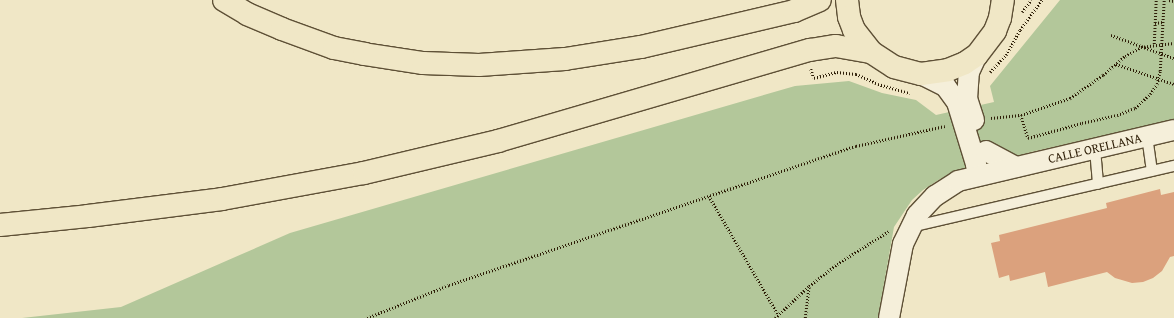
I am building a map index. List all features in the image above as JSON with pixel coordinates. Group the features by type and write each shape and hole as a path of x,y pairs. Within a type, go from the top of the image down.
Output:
{"highway":[{"path":"224,0 248,14 282,30 334,48 364,54 423,62 479,65 565,60 641,47 794,11 820,0"},
{"path":"847,0 849,17 854,30 871,52 918,84 965,63 977,55 995,31 1004,1"},
{"path":"0,225 88,216 222,199 364,173 498,141 810,50 836,46 871,52"}],"street":[{"path":"977,55 969,72 968,99 986,151 983,175"},
{"path":"918,84 946,87 957,102 977,167 983,175"},
{"name":"CALLE ORELLANA","path":"889,318 903,244 902,227 917,215 935,196 958,181 1174,130"},
{"path":"958,181 969,155 967,136"},
{"path":"986,151 1016,167"}],"lane":[{"path":"1147,136 1152,171"},
{"path":"1095,149 1098,184"},
{"path":"902,227 1174,166"}],"path":[{"path":"989,73 1006,55 1020,30 1042,0"},
{"path":"1154,44 1156,0"},
{"path":"1021,115 1028,138 1135,108 1150,94 1157,84 1160,71 1164,0"},
{"path":"1169,0 1174,1"},
{"path":"1155,23 1163,22"},
{"path":"1111,35 1174,58"},
{"path":"990,118 1021,115 1070,98 1125,56 1141,47 1154,44 1174,43"},
{"path":"1116,64 1174,84"},
{"path":"812,71 814,78 836,72 856,74 878,84 918,84"},
{"path":"367,318 449,285 856,146 948,125"},
{"path":"709,196 778,314"},
{"path":"775,318 809,286 837,264 902,227"},
{"path":"805,318 809,286"}],"green space":[{"path":"1060,0 1174,0 1174,120 1031,152 940,179 923,190 912,200 894,227 878,318 22,318 121,307 290,233 795,86 849,81 882,93 916,100 936,115 994,102 990,86"}],"building":[{"path":"1160,189 1161,195 1174,192 1174,256 1170,257 1162,271 1153,278 1143,282 1132,283 1115,278 1107,272 1048,287 1045,272 1010,281 1009,275 999,278 991,243 1000,241 999,235 1107,208 1106,203"}]}
